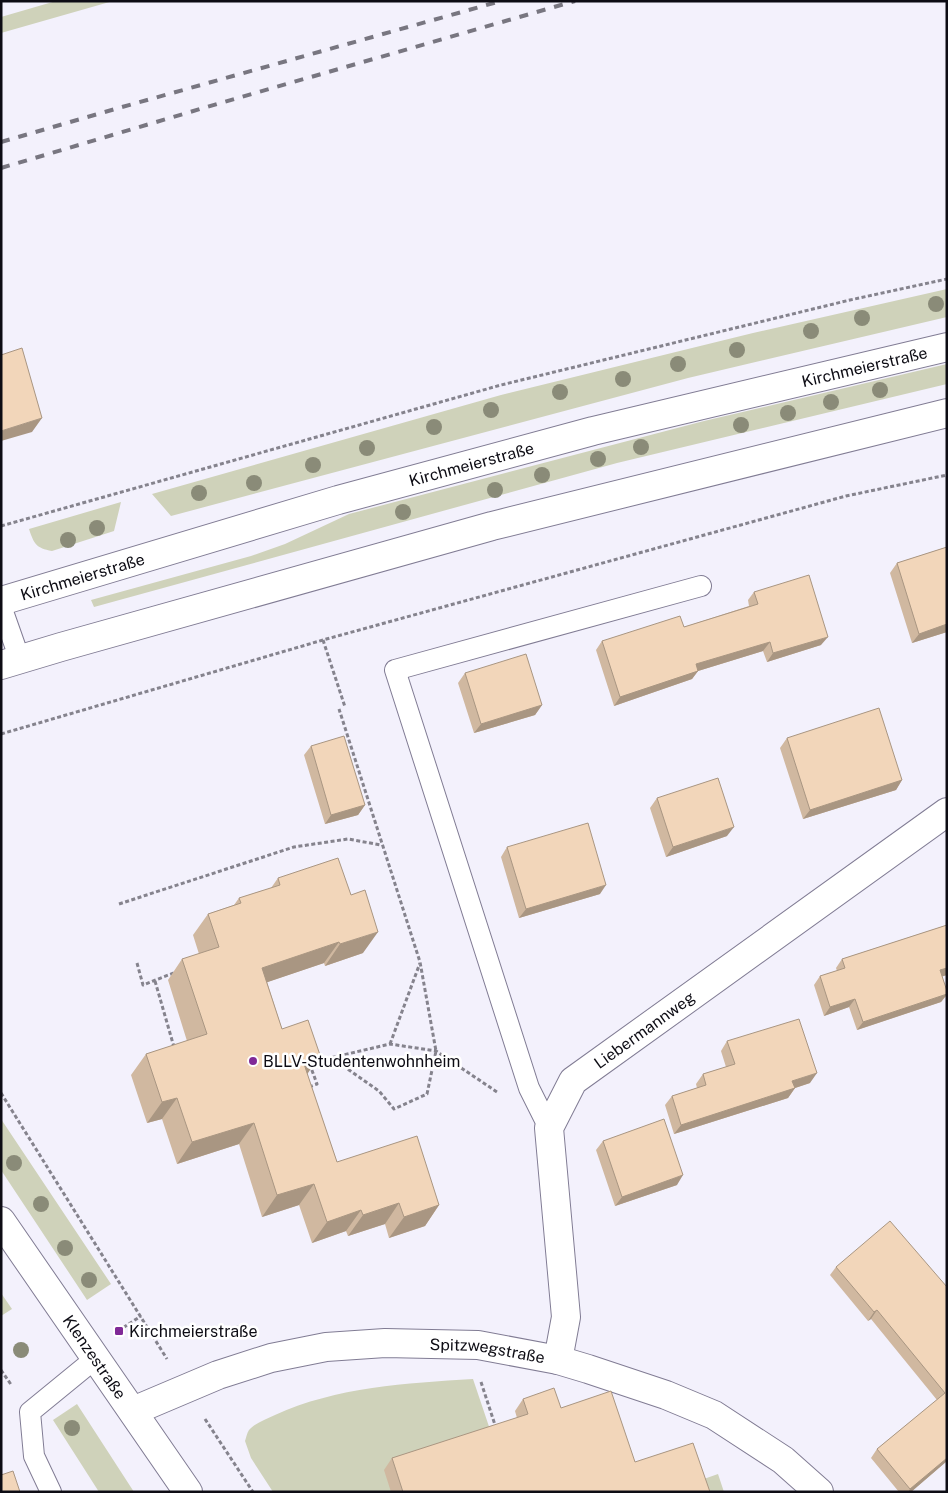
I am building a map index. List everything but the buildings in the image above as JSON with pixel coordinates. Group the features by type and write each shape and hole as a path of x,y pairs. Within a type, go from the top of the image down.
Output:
{"main road":[{"name":"Kirchmeierstraße","path":"1,601 338,500 593,431 947,347"},
{"path":"10,663 492,526 947,413"},
{"name":"Liebermannweg","path":"549,1128 573,1082 947,812"},
{"path":"549,1128 566,1317 558,1360"},
{"name":"Klenzestraße","path":"1,1221 188,1492"},
{"name":"Spitzwegstraße","path":"133,1411 218,1375 271,1358 326,1347 385,1343 478,1345 558,1360 666,1395 714,1415 783,1460 819,1492"}],"lane":[{"path":"549,1128 529,1088 395,670 701,586"},
{"path":"1,606 10,663"},
{"path":"51,1492 34,1456 30,1412 96,1358"}],"path":[{"path":"1,526 502,385 850,300 947,279"},
{"path":"1,734 323,640 846,496 947,475"},
{"path":"323,640 345,707"},
{"path":"332,1058 379,1091 394,1108 427,1094 436,1051 420,962 339,709"},
{"path":"119,904 294,847 348,838 382,845"},
{"path":"390,1044 420,962"},
{"path":"137,964 143,985 182,970"},
{"path":"155,980 176,1052"},
{"path":"302,1066 309,1062 390,1044 436,1051 498,1093"},
{"path":"300,1090 317,1084 309,1062"},
{"path":"1,1094 251,1491"},
{"path":"478,1374 496,1428"}],"green space":[{"path":"56,1 113,1 1,33 1,17"},
{"path":"947,289 947,317 688,378 171,516 152,494 501,395 753,333"},
{"path":"947,364 947,384 617,463 94,607 91,600 251,556 285,544 349,514 704,421"},
{"path":"121,502 114,531 52,551 39,547 32,538 29,529"},
{"path":"1,1119 111,1284 87,1300 1,1170"},
{"path":"1,1293 12,1309 1,1316"},
{"path":"473,1379 511,1492 273,1492 251,1458 245,1441 249,1430 258,1423 322,1398 372,1388"},
{"path":"77,1404 134,1492 99,1492 53,1420"},
{"path":"718,1474 724,1492 667,1492"}],"railway":[{"path":"1,142 501,1"},
{"path":"1,168 575,1"}],"place":[{"name":"BLLV-Studentenwohnheim","path":"253,1061"},
{"name":"Kirchmeierstraße","path":"119,1331"}]}
